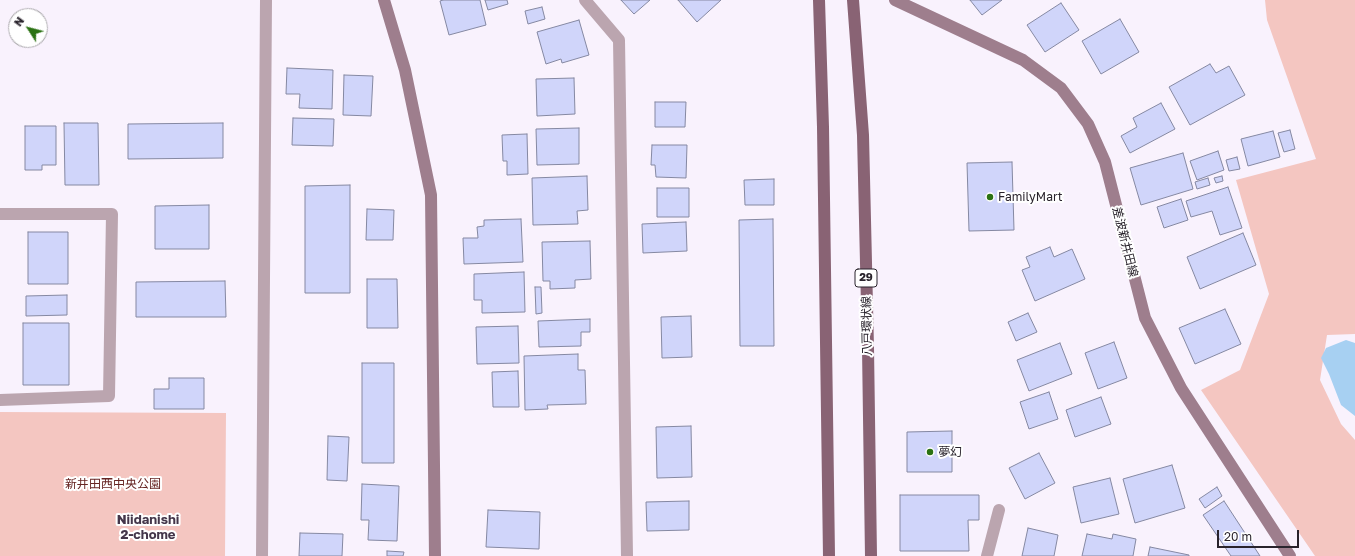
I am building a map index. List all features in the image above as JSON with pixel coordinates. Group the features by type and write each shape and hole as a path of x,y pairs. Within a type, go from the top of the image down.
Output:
{"main road":[{"path":"384,0 406,70 431,195 435,556"},
{"path":"819,0 823,127 829,556"},
{"name":"八戸環状線","path":"853,0 863,135 871,556"},
{"name":"差波新井田線","path":"895,0 1023,60 1061,88 1088,124 1105,162 1145,318 1182,388 1290,556"}],"street":[{"path":"255,0 266,0 262,556"},
{"path":"585,0 619,40 627,556"},
{"path":"0,214 112,214 109,396 0,400"},
{"path":"987,556 998,510"}],"green space":[{"path":"1265,0 1355,0 1355,334 1327,335 1320,380 1341,424 1355,440 1355,556 1315,556 1201,390 1240,370 1269,294 1236,180 1316,159 1267,20"},
{"name":"新井田西中央公園","path":"0,412 226,413 225,556 0,556"}],"water":[{"path":"1346,340 1355,343 1355,416 1341,405 1321,358 1326,348"}],"building":[{"path":"480,0 486,25 449,35 440,1"},
{"path":"485,0 507,0 508,4 488,10"},
{"path":"621,0 650,0 634,14"},
{"path":"678,0 721,0 697,22"},
{"path":"970,0 1002,0 982,15"},
{"path":"1061,3 1079,30 1045,52 1027,25"},
{"path":"542,7 545,19 528,24 525,11"},
{"path":"1120,19 1139,52 1101,74 1082,41"},
{"path":"579,20 589,55 562,63 561,59 546,64 537,32"},
{"path":"1210,64 1216,73 1229,66 1245,95 1190,125 1169,87"},
{"path":"287,68 333,70 332,109 299,108 300,94 286,94"},
{"path":"344,75 373,76 371,116 343,115"},
{"path":"574,78 575,114 537,116 536,79"},
{"path":"655,102 686,102 685,127 655,127"},
{"path":"1161,103 1175,129 1130,153 1121,136 1137,127 1133,118"},
{"path":"293,118 334,119 333,146 292,145"},
{"path":"64,123 98,123 99,185 65,185"},
{"path":"223,123 223,158 128,159 128,124"},
{"path":"25,126 56,126 56,165 42,165 42,170 25,170"},
{"path":"579,128 579,164 537,165 536,129"},
{"path":"1290,130 1295,149 1284,152 1278,133"},
{"path":"1273,131 1280,157 1248,166 1241,139"},
{"path":"527,134 528,174 507,175 507,161 503,161 502,135"},
{"path":"652,145 687,145 686,178 656,177 655,165 651,165"},
{"path":"1218,151 1224,170 1197,180 1190,161"},
{"path":"1183,153 1193,189 1141,205 1130,168"},
{"path":"1237,157 1240,169 1229,171 1226,160"},
{"name":"FamilyMart","path":"1012,162 1014,230 969,231 967,163"},
{"path":"587,176 588,210 577,211 578,224 533,225 532,178"},
{"path":"1222,176 1223,181 1216,183 1214,178"},
{"path":"1208,178 1210,185 1197,189 1195,182"},
{"path":"774,179 774,205 745,205 744,180"},
{"path":"350,185 350,293 305,293 305,186"},
{"path":"1228,187 1242,228 1220,235 1212,211 1191,217 1186,201"},
{"path":"657,188 689,188 689,217 657,217"},
{"path":"1181,199 1188,220 1164,228 1157,207"},
{"path":"209,205 209,249 155,249 155,206"},
{"path":"367,209 394,210 393,240 366,240"},
{"path":"521,219 523,262 464,264 463,238 478,238 477,227 484,226 484,220"},
{"path":"773,219 774,346 740,346 739,220"},
{"path":"686,222 687,251 643,253 642,224"},
{"path":"28,232 68,232 68,284 28,284"},
{"path":"1243,233 1256,265 1200,289 1187,257"},
{"path":"590,241 591,279 575,280 575,288 550,289 550,281 543,281 542,242"},
{"path":"1050,247 1054,257 1072,249 1085,279 1035,301 1022,270 1030,267 1026,257"},
{"path":"524,272 525,312 482,313 482,300 474,300 474,274"},
{"path":"367,279 397,279 398,328 367,328"},
{"path":"225,281 226,317 136,317 136,282"},
{"path":"535,287 541,287 542,313 536,314"},
{"path":"67,295 67,315 26,316 26,296"},
{"path":"1225,309 1241,344 1195,364 1179,328"},
{"path":"1028,313 1037,332 1016,341 1008,322"},
{"path":"691,316 692,357 662,358 661,317"},
{"path":"590,319 590,332 581,332 581,346 539,347 538,321"},
{"path":"23,323 69,323 69,385 23,385"},
{"path":"518,326 519,363 477,364 476,327"},
{"path":"1114,342 1127,378 1098,389 1085,353"},
{"path":"1060,343 1072,374 1029,391 1017,360"},
{"path":"578,354 578,370 585,370 586,404 547,405 548,409 525,410 524,356"},
{"path":"362,363 394,363 394,463 362,463"},
{"path":"518,371 519,407 493,407 492,372"},
{"path":"169,378 204,378 204,409 154,409 154,389 169,389"},
{"path":"1049,392 1058,419 1029,429 1020,402"},
{"path":"1101,397 1111,424 1075,437 1066,410"},
{"path":"691,426 692,477 657,478 656,427"},
{"name":"夢幻","path":"952,431 952,472 907,472 907,432"},
{"path":"328,436 349,437 347,481 327,480"},
{"path":"1039,453 1055,483 1025,499 1009,468"},
{"path":"1172,465 1185,508 1135,523 1123,479"},
{"path":"1110,478 1119,514 1081,523 1073,487"},
{"path":"362,484 399,486 397,541 368,540 369,520 361,520"},
{"path":"1217,487 1222,496 1205,508 1199,499"},
{"path":"900,495 979,495 979,520 968,520 969,551 900,551"},
{"path":"689,501 689,530 647,531 646,502"},
{"path":"1224,501 1260,556 1231,556 1203,515"},
{"path":"488,510 540,512 539,549 486,547"},
{"path":"1028,528 1058,535 1054,556 1022,556"},
{"path":"300,533 343,534 342,556 299,556"},
{"path":"1087,534 1112,539 1113,534 1136,539 1133,556 1082,556"},
{"path":"1150,547 1189,555 1189,556 1148,556"},
{"path":"387,551 404,552 403,556 387,556"}],"place":[{"name":"FamilyMart","path":"990,197"},
{"name":"夢幻","path":"930,452"}],"district":[{"name":"Niidanishi 2-chome","path":"148,528"}]}
